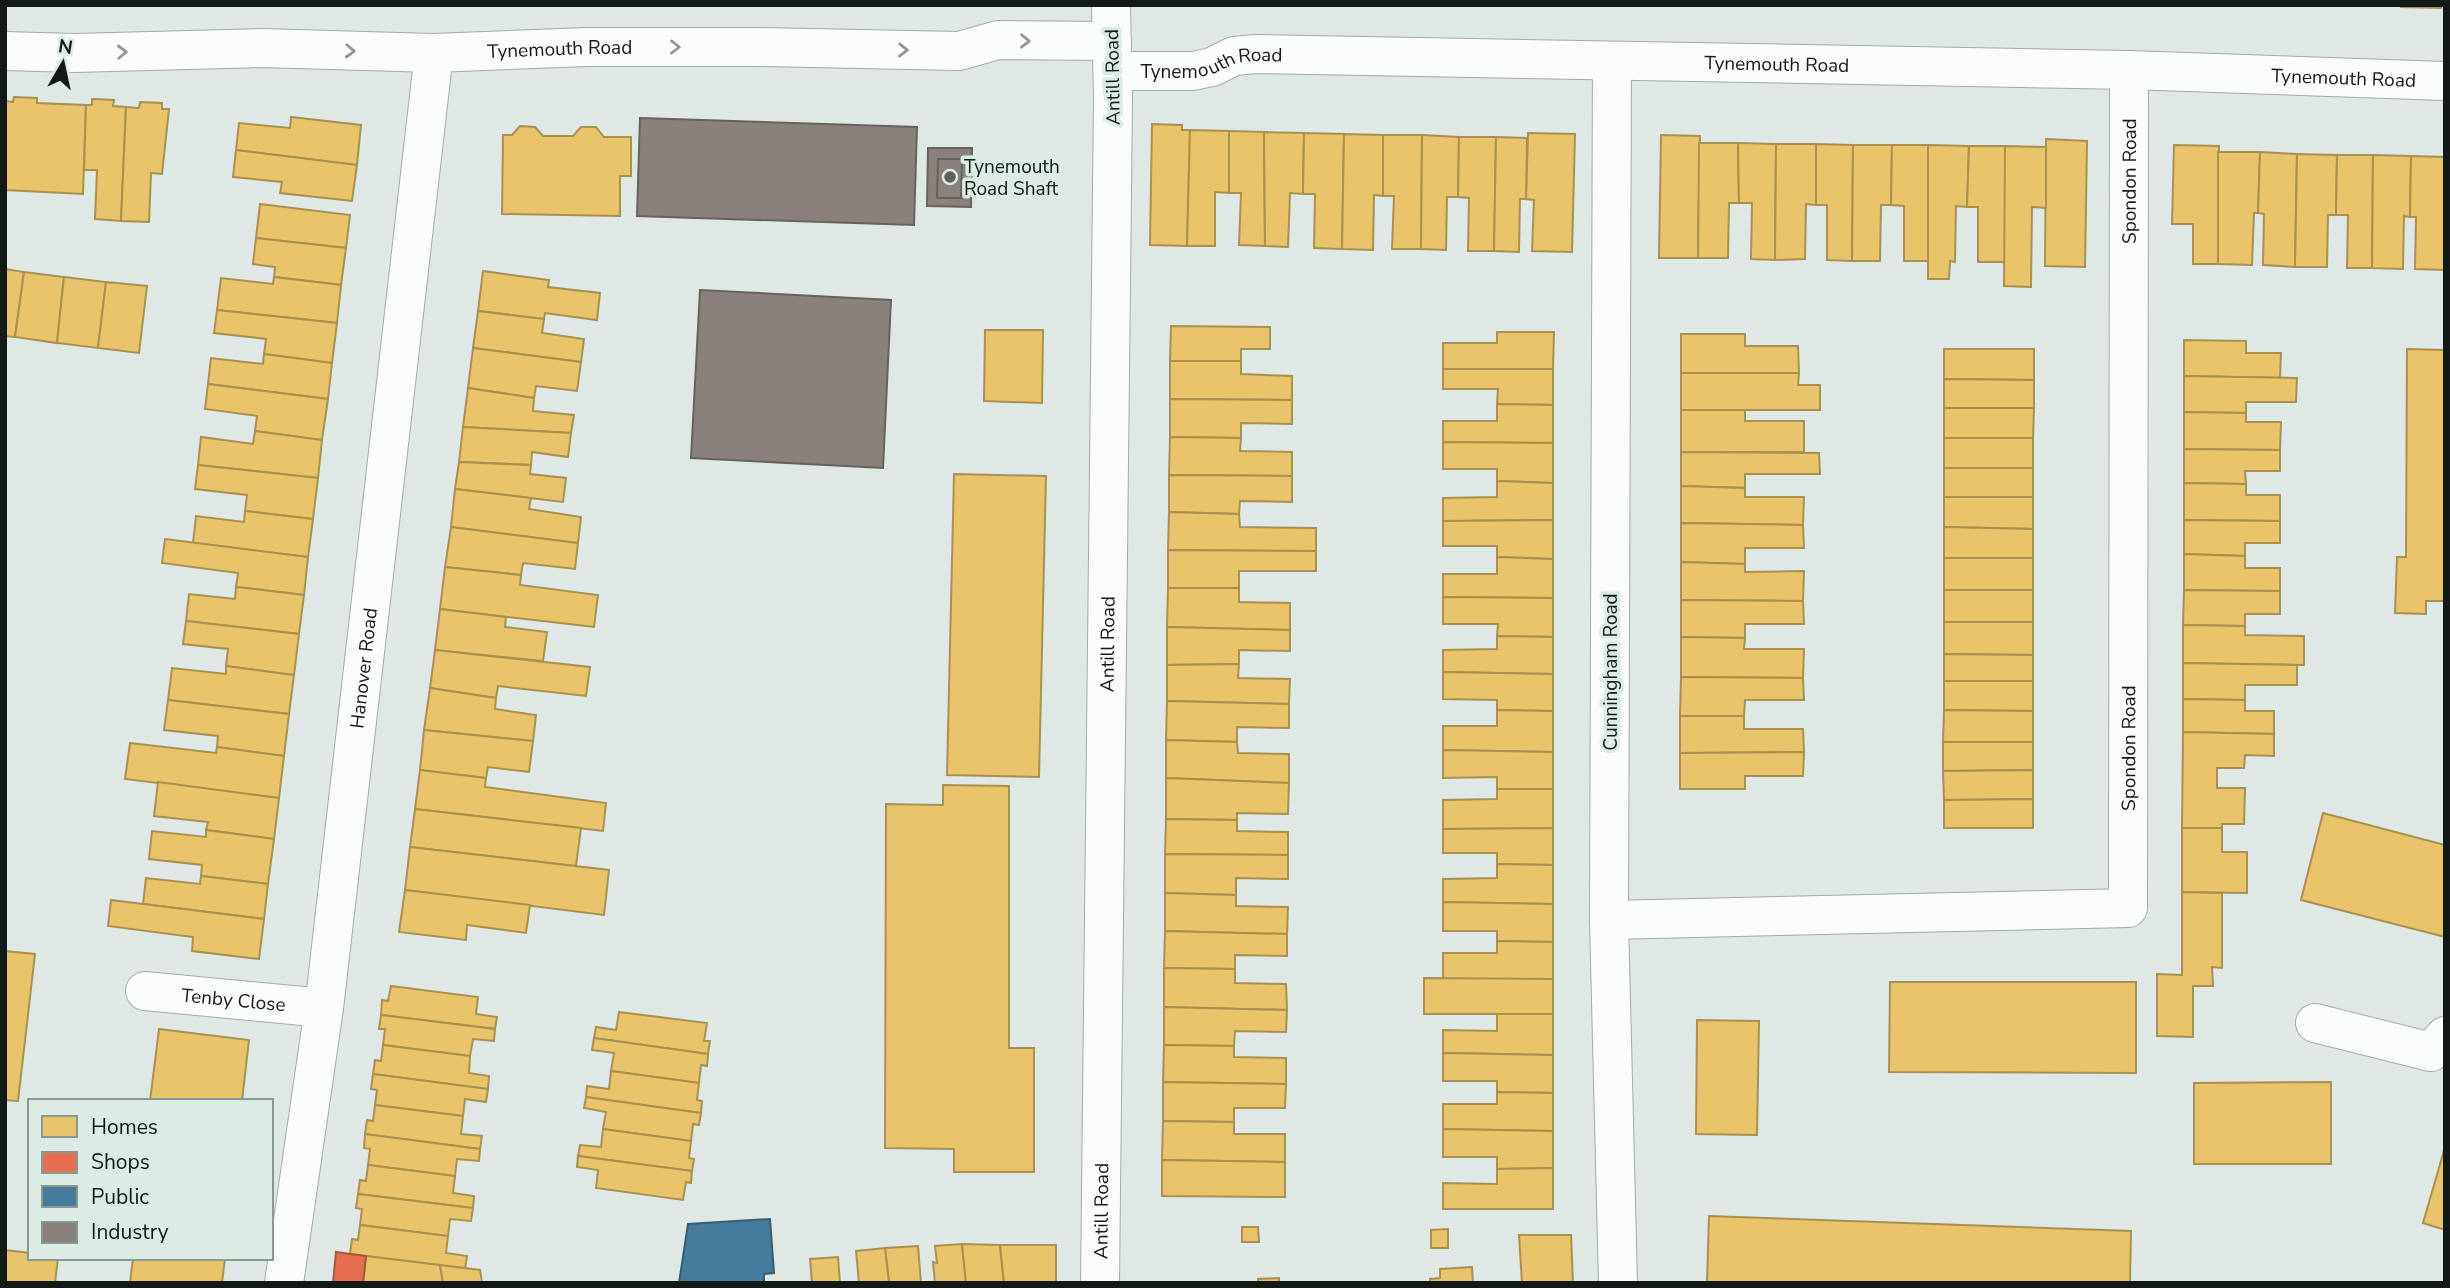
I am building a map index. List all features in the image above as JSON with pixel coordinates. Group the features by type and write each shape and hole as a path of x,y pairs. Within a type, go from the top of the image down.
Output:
{"street":[{"name":"Tynemouth Road","path":"5,51 74,54 261,48 435,53 613,47 958,51 998,40 1112,39 1193,71 1212,67 1234,56 1256,54 2129,70 2445,81"},
{"name":"Antill Road","path":"1100,1283 1112,39"},
{"name":"Hanover Road","path":"284,1283 324,1008 435,53"},
{"name":"Cunningham Road","path":"1612,61 1609,920 1618,1283"},
{"name":"Spondon Road","path":"1609,920 2128,908 2129,70"},
{"name":"Tenby Close","path":"145,991 324,1008"},
{"path":"2315,1023 2431,1052 2445,1036"}],"building: Homes":[{"path":"2441,5 2441,8 2401,7"},
{"path":"14,97 37,98 37,103 86,105 83,194 5,190 5,101 13,102"},
{"path":"92,99 114,100 113,106 126,107 121,221 95,219 97,170 84,170 86,105 92,105"},
{"path":"140,102 162,103 162,109 169,109 162,174 151,173 149,222 121,221 126,107 139,108"},
{"path":"291,117 361,125 357,165 236,150 239,123 290,128"},
{"path":"1152,124 1182,125 1182,130 1190,130 1187,246 1150,245"},
{"path":"520,126 535,127 543,136 573,136 581,127 596,127 604,137 631,137 631,176 620,176 620,216 502,214 503,135 512,135"},
{"path":"1190,130 1229,131 1229,193 1215,192 1215,246 1187,246"},
{"path":"1229,131 1264,132 1265,246 1239,245 1241,193 1229,193"},
{"path":"1264,132 1304,133 1303,194 1290,193 1288,247 1265,246"},
{"path":"1304,133 1344,134 1342,249 1314,248 1315,194 1303,194"},
{"path":"1528,133 1575,134 1572,252 1532,251 1534,200 1526,199"},
{"path":"1344,134 1383,135 1383,196 1374,195 1373,250 1342,249"},
{"path":"1383,135 1422,135 1421,249 1392,249 1394,196 1383,196"},
{"path":"1422,135 1459,137 1458,197 1447,197 1446,250 1421,249"},
{"path":"1661,135 1700,136 1698,258 1659,258"},
{"path":"1459,137 1496,137 1494,251 1468,251 1469,198 1458,197"},
{"path":"1496,137 1527,138 1526,199 1520,199 1519,252 1494,251"},
{"path":"2046,139 2087,141 2085,267 2045,266"},
{"path":"1699,143 1738,143 1739,203 1729,203 1728,258 1698,258"},
{"path":"1738,143 1776,144 1775,260 1751,259 1752,203 1739,203"},
{"path":"1776,144 1816,144 1816,205 1806,204 1805,259 1775,260"},
{"path":"1816,144 1853,145 1852,261 1827,260 1827,205 1816,205"},
{"path":"1853,145 1892,145 1891,205 1881,205 1880,261 1852,261"},
{"path":"1892,145 1928,145 1928,261 1904,261 1904,206 1891,205"},
{"path":"1928,145 1969,146 1967,207 1956,206 1955,262 1950,261 1949,279 1928,279"},
{"path":"2174,145 2219,146 2218,264 2193,264 2193,224 2172,224"},
{"path":"1969,146 2005,146 2005,262 1978,262 1978,207 1967,207"},
{"path":"2005,146 2046,147 2046,208 2032,207 2031,287 2004,286"},
{"path":"236,150 357,165 352,201 280,193 282,182 233,177"},
{"path":"2218,152 2260,152 2258,213 2254,213 2252,265 2218,264"},
{"path":"2260,152 2297,154 2295,267 2263,265 2264,214 2258,213"},
{"path":"2297,154 2337,155 2336,215 2328,215 2327,267 2295,267"},
{"path":"2337,155 2373,155 2372,268 2347,268 2348,215 2336,215"},
{"path":"2373,155 2411,156 2410,217 2404,216 2403,269 2372,268"},
{"path":"2411,156 2445,157 2445,270 2415,269 2416,217 2410,217"},
{"path":"260,204 350,215 346,248 256,238"},
{"path":"256,238 346,248 341,285 274,277 275,267 253,264"},
{"path":"5,269 24,272 15,337 5,336"},
{"path":"483,271 549,280 548,287 600,293 597,320 545,313 544,319 478,311"},
{"path":"24,272 64,277 57,343 15,337"},
{"path":"64,277 106,282 98,348 57,343"},
{"path":"274,277 341,285 337,323 217,310 221,278 273,284"},
{"path":"106,282 147,286 139,353 98,348"},
{"path":"217,310 337,323 332,363 264,354 266,339 214,333"},
{"path":"478,311 544,319 542,333 584,339 581,362 473,348"},
{"path":"1171,326 1270,327 1270,349 1241,349 1241,361 1170,361"},
{"path":"985,330 1043,330 1042,403 984,401"},
{"path":"1497,332 1554,332 1553,369 1443,369 1443,343 1497,343"},
{"path":"1681,334 1745,334 1745,346 1798,346 1799,373 1681,373"},
{"path":"2184,340 2246,341 2246,353 2281,353 2280,378 2184,376"},
{"path":"473,348 581,362 577,391 536,386 534,398 468,388"},
{"path":"1944,349 2034,349 2034,380 1944,379"},
{"path":"2407,349 2445,350 2445,601 2426,601 2426,614 2395,613 2397,557 2406,557"},
{"path":"264,354 332,363 328,399 208,384 211,358 263,364"},
{"path":"1170,361 1241,361 1241,374 1292,376 1292,400 1170,399"},
{"path":"1443,369 1553,369 1553,405 1497,404 1498,389 1443,389"},
{"path":"1681,373 1799,373 1798,385 1820,385 1820,410 1681,410"},
{"path":"2184,376 2297,378 2296,402 2246,402 2246,413 2184,412"},
{"path":"1944,379 2034,380 2034,408 1944,408"},
{"path":"208,384 328,399 322,440 255,431 257,416 205,409"},
{"path":"468,388 534,398 533,411 574,415 571,433 463,427"},
{"path":"1170,399 1292,400 1292,424 1241,423 1241,438 1170,437"},
{"path":"1497,404 1553,405 1553,443 1443,442 1443,421 1497,421"},
{"path":"1944,408 2034,408 2033,438 1944,438"},
{"path":"1681,410 1745,410 1745,421 1804,421 1804,452 1681,452"},
{"path":"2184,412 2246,413 2246,422 2281,422 2280,450 2184,449"},
{"path":"463,427 571,433 568,457 532,452 531,465 459,462"},
{"path":"255,431 322,440 318,478 198,465 201,437 253,444"},
{"path":"1170,437 1241,438 1240,451 1292,452 1292,476 1169,475"},
{"path":"1944,438 2033,438 2033,468 1944,468"},
{"path":"1443,442 1553,443 1553,483 1497,481 1497,469 1443,469"},
{"path":"2184,449 2280,450 2280,471 2245,471 2246,484 2184,483"},
{"path":"1681,452 1819,453 1820,474 1745,474 1745,488 1681,486"},
{"path":"459,462 531,465 530,474 566,478 563,502 455,489"},
{"path":"198,465 318,478 313,519 245,511 247,495 195,489"},
{"path":"1944,468 2033,468 2033,497 1944,497"},
{"path":"954,474 1046,476 1039,777 947,775"},
{"path":"1169,475 1292,476 1292,502 1240,501 1239,514 1169,512"},
{"path":"1497,481 1553,483 1553,520 1443,521 1443,498 1497,497"},
{"path":"2184,483 2246,484 2246,495 2280,495 2280,521 2184,520"},
{"path":"1681,486 1745,488 1745,497 1804,497 1803,525 1681,523"},
{"path":"455,489 531,498 529,509 581,517 578,543 451,527"},
{"path":"1944,497 2033,497 2033,529 1944,527"},
{"path":"245,511 313,519 308,557 193,543 196,516 244,522"},
{"path":"1169,512 1239,514 1240,527 1316,528 1316,551 1168,550"},
{"path":"1553,520 1553,559 1497,557 1497,546 1443,546 1443,521"},
{"path":"2184,520 2280,521 2280,543 2245,543 2245,556 2184,554"},
{"path":"1681,523 1803,525 1804,548 1745,548 1745,564 1681,562"},
{"path":"451,527 578,543 575,569 523,563 521,575 445,567"},
{"path":"1944,527 2033,529 2033,558 1944,558"},
{"path":"165,539 308,557 304,595 236,587 238,573 162,563"},
{"path":"1168,550 1316,551 1316,571 1239,571 1239,588 1168,588"},
{"path":"2184,554 2245,556 2245,568 2280,568 2280,591 2184,590"},
{"path":"1497,557 1553,559 1553,598 1443,597 1443,574 1497,574"},
{"path":"1944,558 2033,558 2033,590 1944,590"},
{"path":"1681,562 1745,564 1745,572 1804,571 1803,601 1681,600"},
{"path":"445,567 521,575 520,585 598,595 594,627 440,609"},
{"path":"236,587 304,595 299,634 186,621 189,594 235,599"},
{"path":"1168,588 1239,588 1239,602 1290,603 1290,630 1167,627"},
{"path":"1944,590 2033,590 2033,622 1944,622"},
{"path":"2184,590 2280,591 2280,614 2245,614 2245,626 2183,625"},
{"path":"1443,597 1553,598 1553,637 1497,636 1498,624 1443,624"},
{"path":"1681,600 1803,601 1804,624 1745,624 1745,638 1681,637"},
{"path":"440,609 506,617 505,627 547,632 543,661 435,650"},
{"path":"186,621 299,634 294,675 226,666 228,649 183,644"},
{"path":"1944,622 2033,622 2033,655 1944,654"},
{"path":"2183,625 2245,626 2245,635 2304,636 2304,665 2183,663"},
{"path":"1167,627 1290,630 1290,651 1239,650 1239,664 1167,665"},
{"path":"1497,636 1553,637 1553,674 1443,672 1443,650 1497,649"},
{"path":"1681,637 1745,638 1744,649 1804,649 1803,678 1681,677"},
{"path":"435,650 590,667 586,696 498,686 496,698 430,688"},
{"path":"1944,654 2033,655 2033,681 1944,681"},
{"path":"2183,663 2297,665 2297,685 2245,685 2245,700 2183,699"},
{"path":"1239,664 1238,678 1290,679 1289,704 1167,701 1167,665"},
{"path":"226,666 294,675 289,714 168,700 172,668 226,674"},
{"path":"1443,672 1553,674 1553,711 1497,710 1497,700 1443,699"},
{"path":"1681,677 1803,678 1804,700 1745,700 1744,716 1680,716"},
{"path":"1944,681 2033,681 2033,711 1944,710"},
{"path":"430,688 496,698 495,709 536,715 533,741 424,730"},
{"path":"2183,699 2245,700 2245,711 2274,711 2274,734 2183,732"},
{"path":"168,700 289,714 284,756 217,747 218,736 164,730"},
{"path":"1167,701 1289,704 1289,728 1237,727 1237,742 1166,740"},
{"path":"1497,710 1553,711 1553,752 1443,750 1443,726 1497,726"},
{"path":"1944,710 2033,711 2033,742 1943,742"},
{"path":"1680,716 1744,716 1744,729 1803,729 1804,752 1680,753"},
{"path":"424,730 533,741 529,772 488,767 486,778 420,770"},
{"path":"2183,732 2274,734 2274,756 2245,755 2244,768 2217,768 2217,788 2245,788 2244,824 2222,824 2222,828 2182,828"},
{"path":"1166,740 1237,742 1238,753 1289,754 1289,783 1166,778"},
{"path":"1943,742 2033,742 2033,770 1943,771"},
{"path":"130,743 216,753 217,747 284,756 279,798 125,779"},
{"path":"1443,750 1553,752 1553,789 1497,789 1497,777 1443,778"},
{"path":"1804,752 1803,776 1745,776 1745,789 1680,789 1680,753"},
{"path":"420,770 486,778 485,787 606,803 603,831 415,809"},
{"path":"2033,770 2033,799 1944,800 1943,771"},
{"path":"1166,778 1289,783 1288,814 1237,813 1237,820 1166,819"},
{"path":"158,782 279,798 274,839 206,830 208,822 154,816"},
{"path":"943,785 1009,786 1009,1048 1034,1048 1034,1172 954,1172 954,1149 885,1148 886,804 943,805"},
{"path":"1497,789 1553,789 1553,828 1443,829 1443,800 1497,799"},
{"path":"2033,799 2033,828 1944,828 1944,800"},
{"path":"415,809 581,828 576,866 410,847"},
{"path":"2323,813 2445,845 2445,937 2301,900"},
{"path":"1166,819 1237,820 1237,831 1288,832 1288,855 1165,854"},
{"path":"1553,828 1553,865 1497,864 1497,853 1443,853 1443,829"},
{"path":"2182,828 2222,828 2222,852 2247,852 2247,893 2182,892"},
{"path":"206,830 274,839 268,884 201,876 202,865 149,859 152,831 206,837"},
{"path":"410,847 609,870 604,915 405,890"},
{"path":"1165,854 1288,855 1288,879 1236,878 1236,895 1165,893"},
{"path":"1497,864 1553,865 1553,904 1443,902 1443,879 1497,878"},
{"path":"201,876 268,884 264,919 143,904 146,878 200,884"},
{"path":"405,890 530,905 526,933 467,925 466,940 399,932"},
{"path":"2182,892 2222,893 2222,968 2212,967 2213,986 2193,986 2193,1037 2157,1036 2157,974 2182,975"},
{"path":"1165,893 1236,895 1236,906 1288,907 1287,934 1165,931"},
{"path":"111,900 264,919 259,959 192,951 193,937 108,926"},
{"path":"1443,902 1553,904 1553,942 1497,941 1497,931 1443,931"},
{"path":"1165,931 1287,934 1287,956 1235,955 1235,969 1164,968"},
{"path":"1497,941 1553,942 1553,979 1443,979 1443,953 1497,953"},
{"path":"5,951 35,954 18,1101 5,1100"},
{"path":"1164,968 1235,969 1235,983 1286,984 1287,1010 1164,1007"},
{"path":"1424,978 1553,979 1553,1014 1424,1014"},
{"path":"1890,982 2136,982 2136,1073 1889,1072"},
{"path":"391,986 478,997 476,1014 497,1017 495,1029 381,1015 382,1000 388,1001"},
{"path":"1164,1007 1287,1010 1286,1032 1235,1031 1234,1046 1164,1045"},
{"path":"619,1012 707,1023 704,1041 710,1041 708,1054 594,1038 596,1027 616,1030"},
{"path":"1497,1014 1553,1014 1553,1055 1443,1053 1443,1030 1497,1031"},
{"path":"381,1015 495,1029 494,1041 473,1039 470,1056 383,1045 385,1029 379,1029"},
{"path":"1697,1020 1759,1021 1757,1135 1696,1134"},
{"path":"159,1029 249,1040 242,1099 150,1099"},
{"path":"594,1038 708,1054 707,1066 701,1065 699,1083 611,1071 614,1053 592,1050"},
{"path":"383,1045 470,1056 469,1073 489,1076 488,1089 373,1074 375,1060 381,1061"},
{"path":"1164,1045 1234,1046 1234,1057 1286,1058 1286,1084 1163,1082"},
{"path":"1443,1053 1553,1055 1553,1093 1497,1092 1497,1081 1443,1081"},
{"path":"611,1071 699,1083 697,1100 702,1101 701,1113 586,1097 587,1086 609,1089"},
{"path":"373,1074 488,1089 486,1102 465,1099 463,1116 375,1105 377,1090 371,1089"},
{"path":"1163,1082 1286,1084 1285,1108 1234,1108 1234,1122 1163,1121"},
{"path":"2331,1082 2331,1164 2194,1164 2194,1083"},
{"path":"1497,1092 1553,1093 1553,1131 1443,1129 1443,1104 1497,1104"},
{"path":"586,1097 701,1113 699,1125 693,1124 691,1141 603,1129 606,1112 584,1108"},
{"path":"375,1105 463,1116 461,1134 482,1136 480,1149 365,1134 367,1120 373,1121"},
{"path":"1163,1121 1234,1122 1234,1134 1285,1134 1285,1162 1162,1160"},
{"path":"603,1129 691,1141 689,1158 694,1159 692,1171 578,1156 580,1145 601,1147"},
{"path":"1443,1129 1553,1131 1553,1168 1497,1169 1497,1157 1443,1157"},
{"path":"365,1134 480,1149 479,1161 457,1159 455,1176 368,1165 370,1149 364,1148"},
{"path":"2445,1147 2445,1230 2423,1223"},
{"path":"578,1156 692,1171 691,1183 686,1182 683,1200 596,1188 598,1170 577,1167"},
{"path":"1162,1160 1285,1162 1285,1197 1162,1196"},
{"path":"368,1165 455,1176 453,1193 474,1196 473,1208 358,1194 360,1180 366,1181"},
{"path":"1553,1168 1553,1209 1443,1209 1443,1183 1497,1184 1497,1169"},
{"path":"358,1194 473,1208 471,1221 450,1219 448,1236 360,1225 362,1209 356,1208"},
{"path":"1709,1216 2131,1231 2130,1283 1707,1283"},
{"path":"360,1225 448,1236 446,1253 467,1256 465,1269 350,1254 352,1239 358,1240"},
{"path":"1242,1227 1258,1227 1259,1242 1242,1242"},
{"path":"1448,1229 1448,1248 1431,1248 1431,1230"},
{"path":"1519,1235 1571,1235 1573,1283 1522,1283"},
{"path":"962,1244 966,1283 935,1283 935,1246"},
{"path":"962,1244 1000,1245 1004,1283 966,1283"},
{"path":"1000,1245 1056,1245 1056,1283 1004,1283"},
{"path":"918,1246 921,1283 889,1283 885,1248"},
{"path":"885,1248 889,1283 859,1283 856,1251"},
{"path":"5,1250 28,1253 28,1260 58,1260 55,1283 5,1283"},
{"path":"366,1256 440,1265 443,1283 363,1283"},
{"path":"838,1257 840,1283 812,1283 810,1259"},
{"path":"133,1260 225,1260 222,1283 130,1283"},
{"path":"440,1265 480,1270 482,1283 443,1283"},
{"path":"1472,1267 1473,1283 1430,1283 1430,1279 1440,1278 1440,1269"},
{"path":"1279,1278 1279,1283 1258,1283 1258,1279"}],"building: Shops":[{"path":"336,1252 366,1256 363,1283 333,1283"}],"building: Public":[{"path":"770,1219 774,1273 764,1274 764,1283 679,1283 688,1224"}],"building: Industry":[{"path":"640,118 917,127 914,225 637,216"},
{"name":"Tynemouth Road Shaft","path":"928,148 972,148 971,207 927,206"},
{"path":"938,159 962,159 961,198 937,198"},
{"path":"700,290 891,300 883,468 691,458"}],"place":[{"name":"Tynemouth Road Shaft","path":"950,177"}]}
